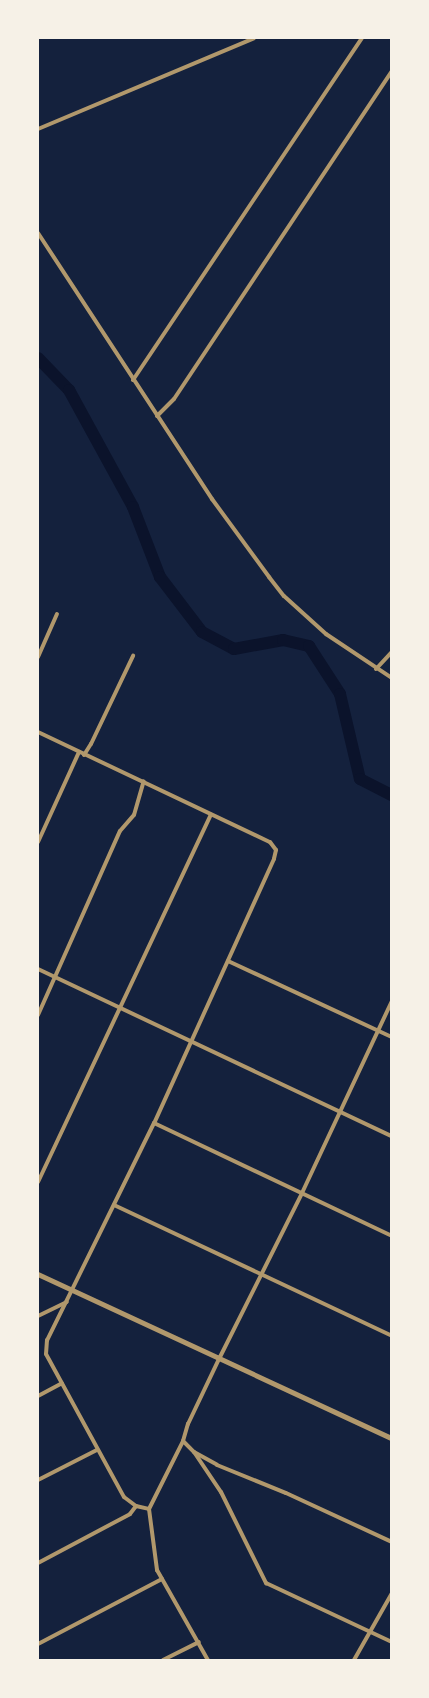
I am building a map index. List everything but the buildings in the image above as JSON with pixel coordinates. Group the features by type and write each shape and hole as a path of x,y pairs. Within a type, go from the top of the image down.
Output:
{"street":[{"path":"38,129 254,38"},
{"path":"133,380 362,38"},
{"path":"157,416 174,399 392,71"},
{"path":"38,233 212,499 284,596 326,634 392,678"},
{"path":"38,657 57,614"},
{"path":"376,669 392,652"},
{"path":"84,754 91,744 133,656"},
{"path":"38,732 270,842 274,845 276,854 154,1123 74,1289 47,1340 46,1354 124,1497 136,1506 149,1509"},
{"path":"38,842 79,752"},
{"path":"38,1015 120,831 134,814 144,781"},
{"path":"38,1182 211,815"},
{"path":"228,961 392,1037"},
{"path":"38,969 392,1136"},
{"path":"208,1660 157,1570 149,1509 183,1441 188,1424 220,1357 302,1193 392,1001"},
{"path":"154,1123 392,1236"},
{"path":"114,1205 392,1336"},
{"path":"38,1274 74,1289 392,1438"},
{"path":"38,1316 67,1302"},
{"path":"38,1396 62,1383"},
{"path":"183,1441 194,1452 221,1492 266,1582 392,1642"},
{"path":"38,1480 97,1450"},
{"path":"194,1452 217,1465 286,1493 392,1542"},
{"path":"38,1563 130,1514 136,1506"},
{"path":"38,1644 162,1579"},
{"path":"354,1660 392,1593"},
{"path":"163,1660 199,1642"}],"waterway":[{"path":"38,358 69,390 133,507 160,577 202,632 234,649 283,640 309,646 340,694 360,779 392,795"}]}
